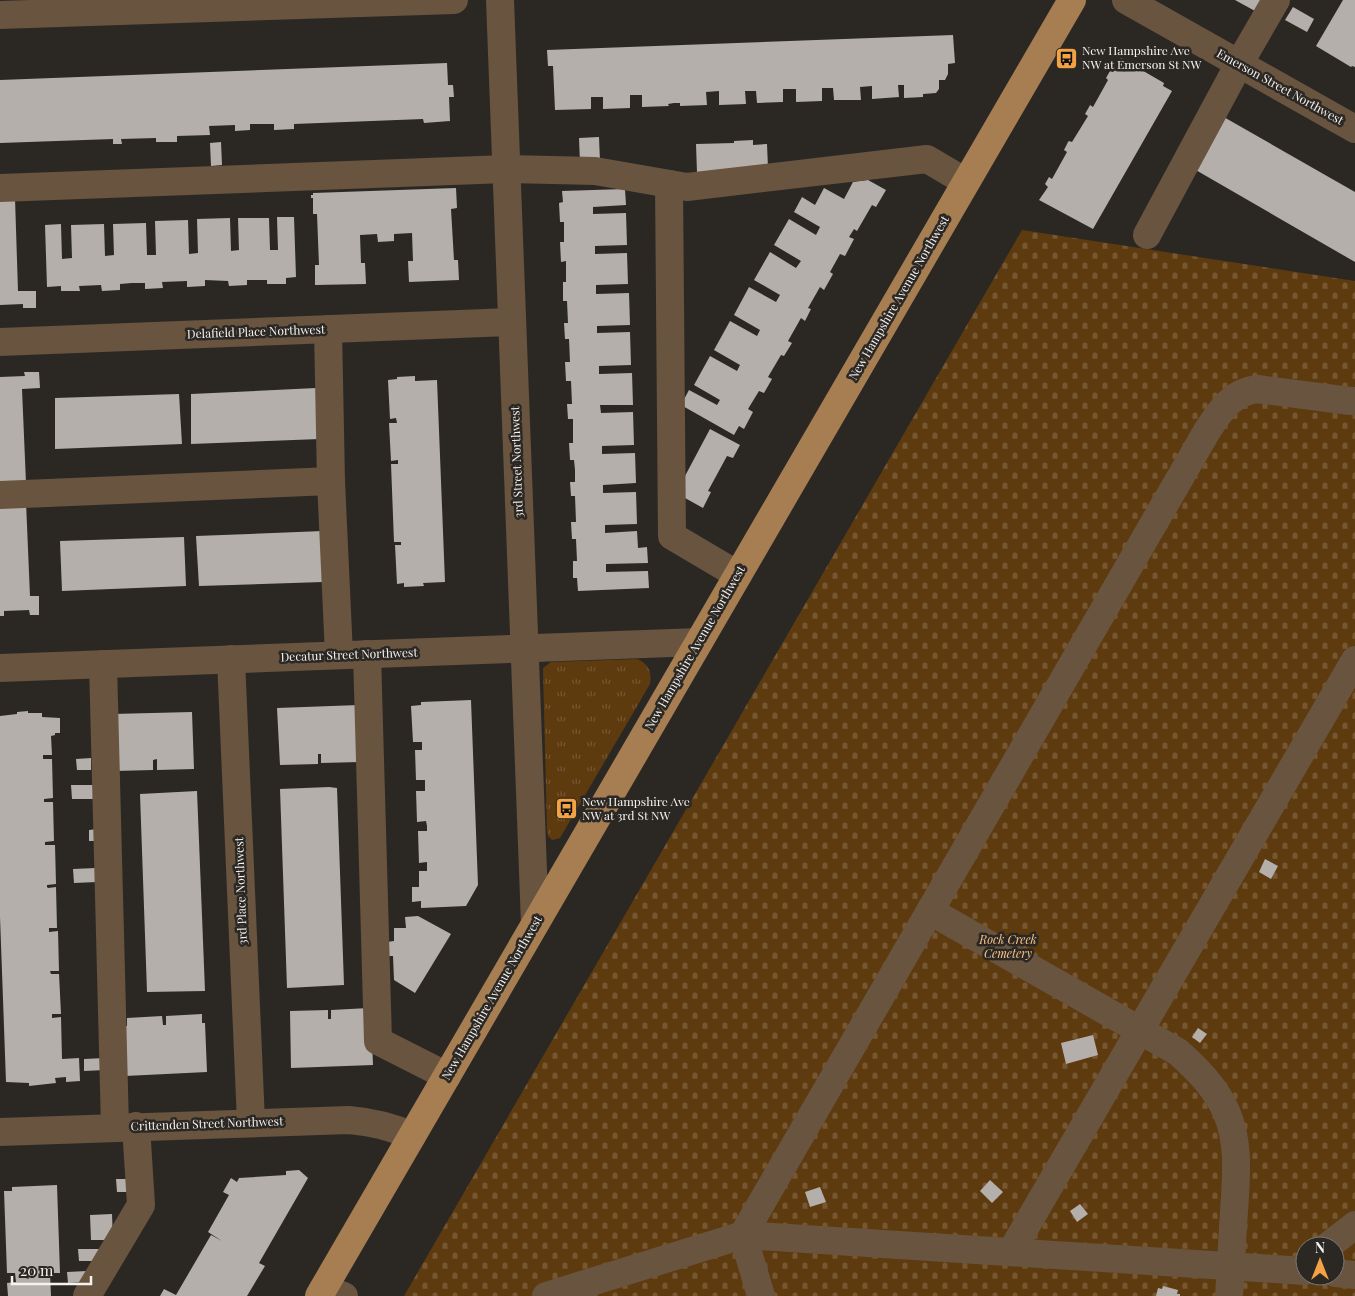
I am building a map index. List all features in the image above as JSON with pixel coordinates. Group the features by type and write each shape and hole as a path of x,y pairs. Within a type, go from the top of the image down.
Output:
{"main road":[{"name":"New Hampshire Avenue Northwest","path":"329,1294 412,1136 1072,0"}],"street":[{"path":"0,15 74,6 454,0"},
{"name":"3rd Street Northwest","path":"500,0 535,924"},
{"name":"Emerson Street Northwest","path":"1126,0 1355,129"},
{"path":"1146,235 1276,0"},
{"path":"0,188 506,170 596,171 687,186 927,158 966,182"},
{"path":"669,184 672,536 738,574"},
{"name":"Delafield Place Northwest","path":"0,342 512,322"},
{"path":"328,329 331,481 338,655"},
{"path":"761,1296 743,1235 1222,408 1233,398 1247,391 1258,389 1350,402 1355,401"},
{"path":"0,495 331,481"},
{"name":"Decatur Street Northwest","path":"0,668 699,642"},
{"path":"367,654 378,1041 447,1076"},
{"name":"3rd Place Northwest","path":"231,659 251,1122"},
{"path":"1011,1252 1355,660"},
{"path":"87,1296 141,1205 126,1127 103,664"},
{"path":"930,911 1178,1052 1199,1070 1215,1091 1226,1112 1237,1162 1228,1296"},
{"name":"Crittenden Street Northwest","path":"0,1132 349,1120 383,1124 412,1136"},
{"path":"1341,1236 1355,1225"},
{"path":"546,1296 743,1235 1295,1269"}],"green space":[{"name":"Rock Creek Cemetery","path":"1022,230 1355,281 1355,1296 404,1296"},
{"path":"637,659 648,668 650,684 560,838 552,840 548,836 547,830 543,668 551,662"}],"building":[{"path":"1235,0 1261,0 1255,11"},
{"path":"1343,0 1355,0 1355,67 1351,67 1316,46"},
{"path":"1293,7 1314,19 1307,32 1285,20"},
{"path":"953,35 955,63 948,64 948,74 945,80 939,80 939,89 936,93 923,94 923,97 904,98 904,85 898,85 899,97 872,99 872,86 860,87 861,100 834,100 833,88 822,88 822,101 796,102 796,89 783,89 783,102 757,103 756,91 745,91 746,104 719,105 719,91 706,92 707,105 680,106 680,103 674,103 668,104 669,106 642,107 642,95 630,95 630,108 603,109 603,97 591,97 591,109 555,110 553,66 548,66 547,50"},
{"path":"1121,58 1164,83 1163,86 1172,91 1093,229 1039,200 1048,187 1045,184 1049,177 1052,179 1067,152 1064,150 1068,142 1072,142 1088,116 1085,114 1090,105 1093,107 1108,80 1106,78 1110,71 1113,72"},
{"path":"447,63 448,85 453,85 454,97 449,97 450,121 424,123 423,119 294,124 294,129 274,130 274,124 250,124 250,130 235,131 235,125 209,126 210,135 177,136 177,142 156,142 156,138 121,139 122,144 113,144 113,139 0,143 0,80"},
{"path":"1222,116 1355,192 1355,262 1194,169"},
{"path":"599,137 600,162 580,163 579,138"},
{"path":"753,140 753,145 767,144 768,168 697,173 696,144 734,143 734,141"},
{"path":"221,142 222,165 211,166 210,143"},
{"path":"868,180 886,190 876,207 872,205 857,231 854,229 849,237 854,239 845,256 840,254 830,272 833,274 824,290 820,287 808,308 811,309 805,321 801,318 788,341 792,343 784,356 781,355 768,377 772,379 764,393 759,391 748,409 753,412 744,429 739,426 734,435 681,405 689,390 717,405 720,400 694,385 710,356 737,371 740,365 714,350 730,321 757,336 760,330 734,315 749,287 776,302 780,295 754,280 770,252 796,268 801,261 774,245 789,219 816,235 820,227 794,212 802,197 815,205 824,188 844,199 853,182"},
{"path":"456,188 457,208 451,209 454,260 458,260 459,280 409,282 408,261 413,261 412,233 394,234 394,241 378,242 377,234 360,235 361,263 365,263 366,284 315,285 315,265 319,265 317,214 313,214 313,198 311,198 313,193"},
{"path":"625,189 626,205 593,207 593,214 626,213 627,245 595,246 595,254 627,253 628,284 596,285 596,294 629,293 630,325 597,326 597,333 630,332 631,365 599,366 599,374 632,373 633,405 600,405 601,413 633,412 634,445 602,446 602,454 635,453 636,483 603,485 603,493 636,492 637,524 605,525 605,533 637,531 638,548 647,547 648,563 606,564 606,572 648,571 649,588 578,591 577,578 573,578 573,561 577,561 576,539 572,539 571,522 576,522 575,496 571,496 570,482 575,482 575,470 574,460 570,460 569,443 573,443 573,419 568,419 567,404 572,404 571,381 566,381 565,362 570,362 569,339 565,339 564,323 568,323 567,301 563,301 563,282 566,282 566,261 561,262 560,242 564,242 564,222 560,222 559,203 563,202 562,191"},
{"path":"15,198 18,291 36,291 36,308 23,308 23,304 0,305 0,199"},
{"path":"277,217 294,217 296,277 286,278 286,284 267,284 267,280 247,280 247,285 229,286 228,281 205,280 205,286 187,287 187,281 162,282 163,288 145,289 145,283 132,283 120,284 120,290 102,291 101,285 79,286 80,291 61,291 61,286 47,287 45,225 61,224 62,259 72,258 71,225 104,224 105,256 114,255 113,224 146,223 147,255 156,255 155,221 188,220 189,254 198,253 197,219 230,218 231,251 239,250 238,218 269,218 270,250 278,250"},
{"path":"24,372 39,372 40,388 22,389 26,483 0,484 0,377 25,376"},
{"path":"415,376 415,381 437,380 445,582 423,583 424,586 404,587 404,583 397,584 395,545 401,545 401,542 394,542 391,464 398,464 398,460 391,461 389,423 397,423 396,418 390,419 388,380 397,379 397,377"},
{"path":"316,388 320,439 191,444 191,394"},
{"path":"179,394 182,444 55,449 55,398"},
{"path":"710,429 740,445 733,458 727,456 708,491 711,492 703,508 685,498 685,476"},
{"path":"26,502 30,596 39,596 39,615 30,615 29,610 4,611 4,616 0,616 0,503"},
{"path":"323,531 323,582 199,586 196,536"},
{"path":"184,537 186,586 62,591 60,541"},
{"path":"471,700 478,885 466,906 421,908 421,901 412,902 412,887 419,887 419,871 427,871 427,862 419,863 418,831 427,831 427,826 426,821 417,822 416,791 425,791 425,780 416,780 415,750 422,750 422,742 413,742 411,706 421,705 421,702"},
{"path":"359,705 360,762 321,763 321,754 318,754 318,764 280,765 277,708"},
{"path":"28,711 28,713 42,713 42,717 60,718 60,733 55,733 55,735 51,736 52,755 43,755 43,759 52,759 53,798 44,799 44,802 53,802 54,841 45,842 45,845 55,845 56,884 47,885 47,887 56,887 57,928 49,928 49,932 58,931 59,971 50,971 51,974 59,974 61,1014 52,1014 52,1018 61,1017 62,1059 79,1058 80,1081 66,1082 66,1077 55,1078 56,1083 29,1086 29,1083 6,1082 0,917 0,716"},
{"path":"192,712 194,769 157,770 157,759 153,760 153,770 115,771 112,714"},
{"path":"91,758 91,770 77,770 76,759"},
{"path":"71,785 94,785 94,799 72,799"},
{"path":"337,788 344,985 287,988 280,789"},
{"path":"197,791 205,991 147,992 140,794"},
{"path":"97,829 97,841 89,841 89,830"},
{"path":"1265,859 1278,866 1271,879 1259,872"},
{"path":"96,868 97,882 74,883 73,869"},
{"path":"418,916 451,934 415,993 394,980 393,956 387,956 387,942 394,941 394,928 406,928 405,917"},
{"path":"369,1008 373,1065 291,1068 290,1011 328,1010 328,1019 331,1019 331,1010"},
{"path":"202,1014 202,1023 205,1023 207,1072 125,1076 123,1026 127,1026 127,1018 162,1016 163,1025 166,1025 166,1016"},
{"path":"1198,1028 1207,1034 1200,1043 1192,1037"},
{"path":"1093,1035 1098,1055 1066,1064 1061,1043"},
{"path":"105,1058 106,1070 84,1071 84,1059"},
{"path":"299,1170 308,1178 259,1263 265,1266 247,1296 160,1296 164,1289 176,1295 211,1235 222,1241 208,1232 229,1195 223,1192 231,1178 237,1182 239,1178 286,1175 286,1171"},
{"path":"116,1179 126,1179 127,1192 117,1192"},
{"path":"990,1180 1003,1192 992,1203 980,1191"},
{"path":"57,1185 60,1273 50,1273 51,1296 8,1296 7,1283 16,1282 15,1273 7,1273 4,1191 12,1191 12,1187"},
{"path":"820,1187 826,1202 810,1207 805,1192"},
{"path":"1080,1204 1088,1214 1077,1222 1070,1211"},
{"path":"112,1214 113,1240 91,1240 90,1215"},
{"path":"78,1249 100,1249 100,1261 79,1261"},
{"path":"87,1271 87,1282 68,1283 67,1272"},
{"path":"1163,1286 1178,1290 1177,1294 1180,1294 1180,1296 1156,1296 1158,1288 1162,1289"}],"place":[{"name":"New Hampshire Ave NW at Emerson St NW","path":"1066,58"},
{"name":"New Hampshire Ave NW at 3rd St NW","path":"566,809"}]}
